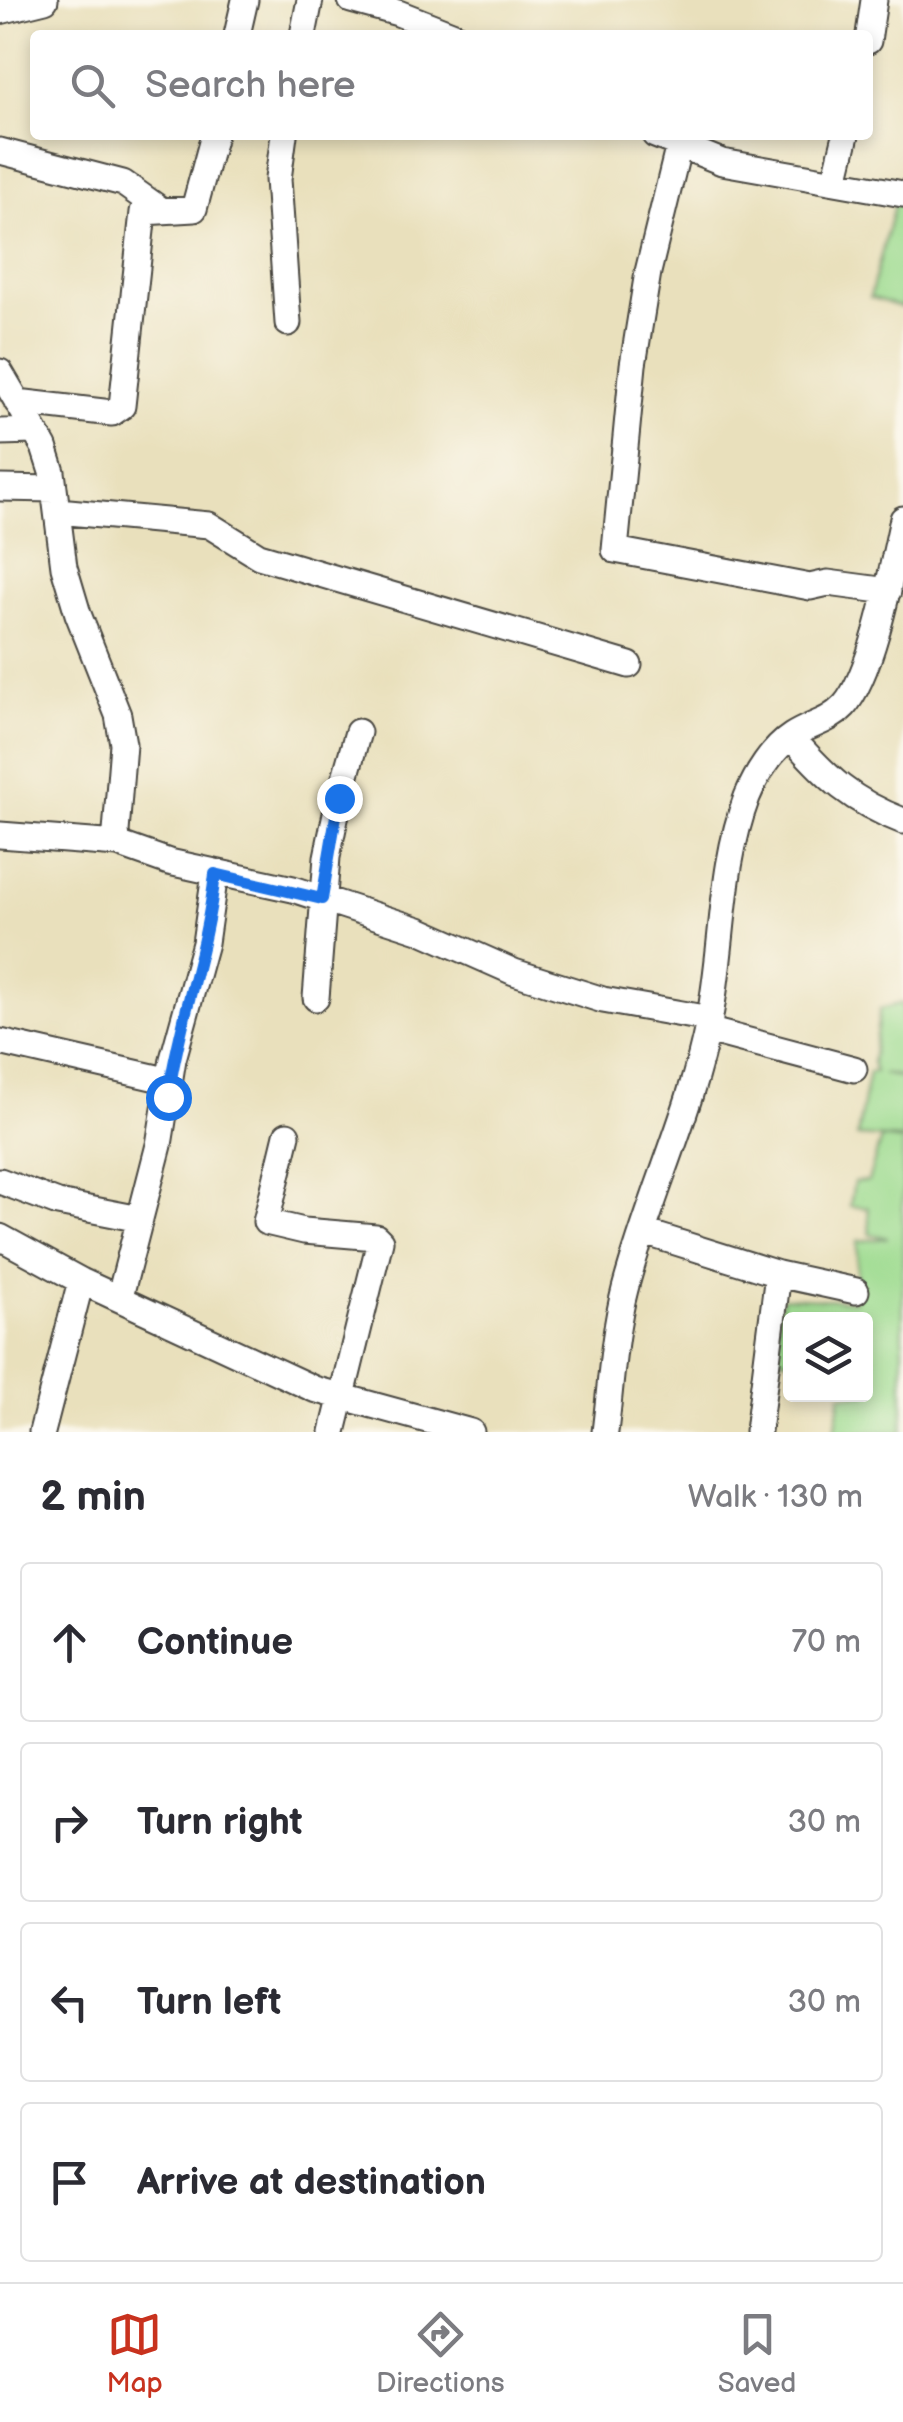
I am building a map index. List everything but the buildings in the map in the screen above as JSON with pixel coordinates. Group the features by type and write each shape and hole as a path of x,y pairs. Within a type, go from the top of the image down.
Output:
{"street":[{"path":"0,11 46,0"},
{"path":"238,30 246,0"},
{"path":"304,30 310,0"},
{"path":"351,0 419,10 447,30"},
{"path":"870,30 874,0"},
{"path":"17,402 112,413 122,406 143,214 146,210 189,211 196,207 213,140"},
{"path":"283,140 278,178 288,323"},
{"path":"888,591 828,583 810,586 615,550 633,366 667,140 722,162 903,194"},
{"path":"835,181 845,140"},
{"path":"0,151 123,183 160,210"},
{"path":"0,372 44,447 56,500 64,566 118,715 122,736 118,844"},
{"path":"0,432 34,431"},
{"path":"0,488 209,525 258,556 629,665"},
{"path":"605,1432 625,1291 682,1124 708,1025 724,897 739,821 764,766 791,736 831,719 848,702 888,591 903,519"},
{"path":"316,998 322,899 332,828 358,732"},
{"path":"791,736 827,778 854,799 903,821"},
{"path":"0,835 118,844 127,850 215,874 322,899 419,930 514,972 854,1070"},
{"path":"120,1296 159,1145 170,1080 204,943 215,874"},
{"path":"0,1042 170,1080"},
{"path":"287,1135 265,1216 267,1223 304,1231 376,1236 380,1241 332,1432"},
{"path":"0,1181 58,1204 140,1219"},
{"path":"644,1232 778,1274 856,1290"},
{"path":"0,1237 255,1363 340,1398 471,1432"},
{"path":"758,1431 778,1274"},
{"path":"42,1432 81,1280"}],"green space":[{"path":"895,202 903,205 903,308 870,297"},
{"path":"903,1003 903,1076 883,1074 903,1078 903,1139 857,1136 869,1072 875,1072 872,1062 880,1009"},
{"path":"881,1138 903,1141 903,1432 835,1432 840,1402 873,1402 873,1312 783,1312 783,1359 773,1357 782,1297 855,1301 858,1241 888,1238 870,1234 868,1208 850,1206 854,1182 868,1181"}],"route":[{"path":"168,1097 204,943 215,874 322,899 339,798"}]}
